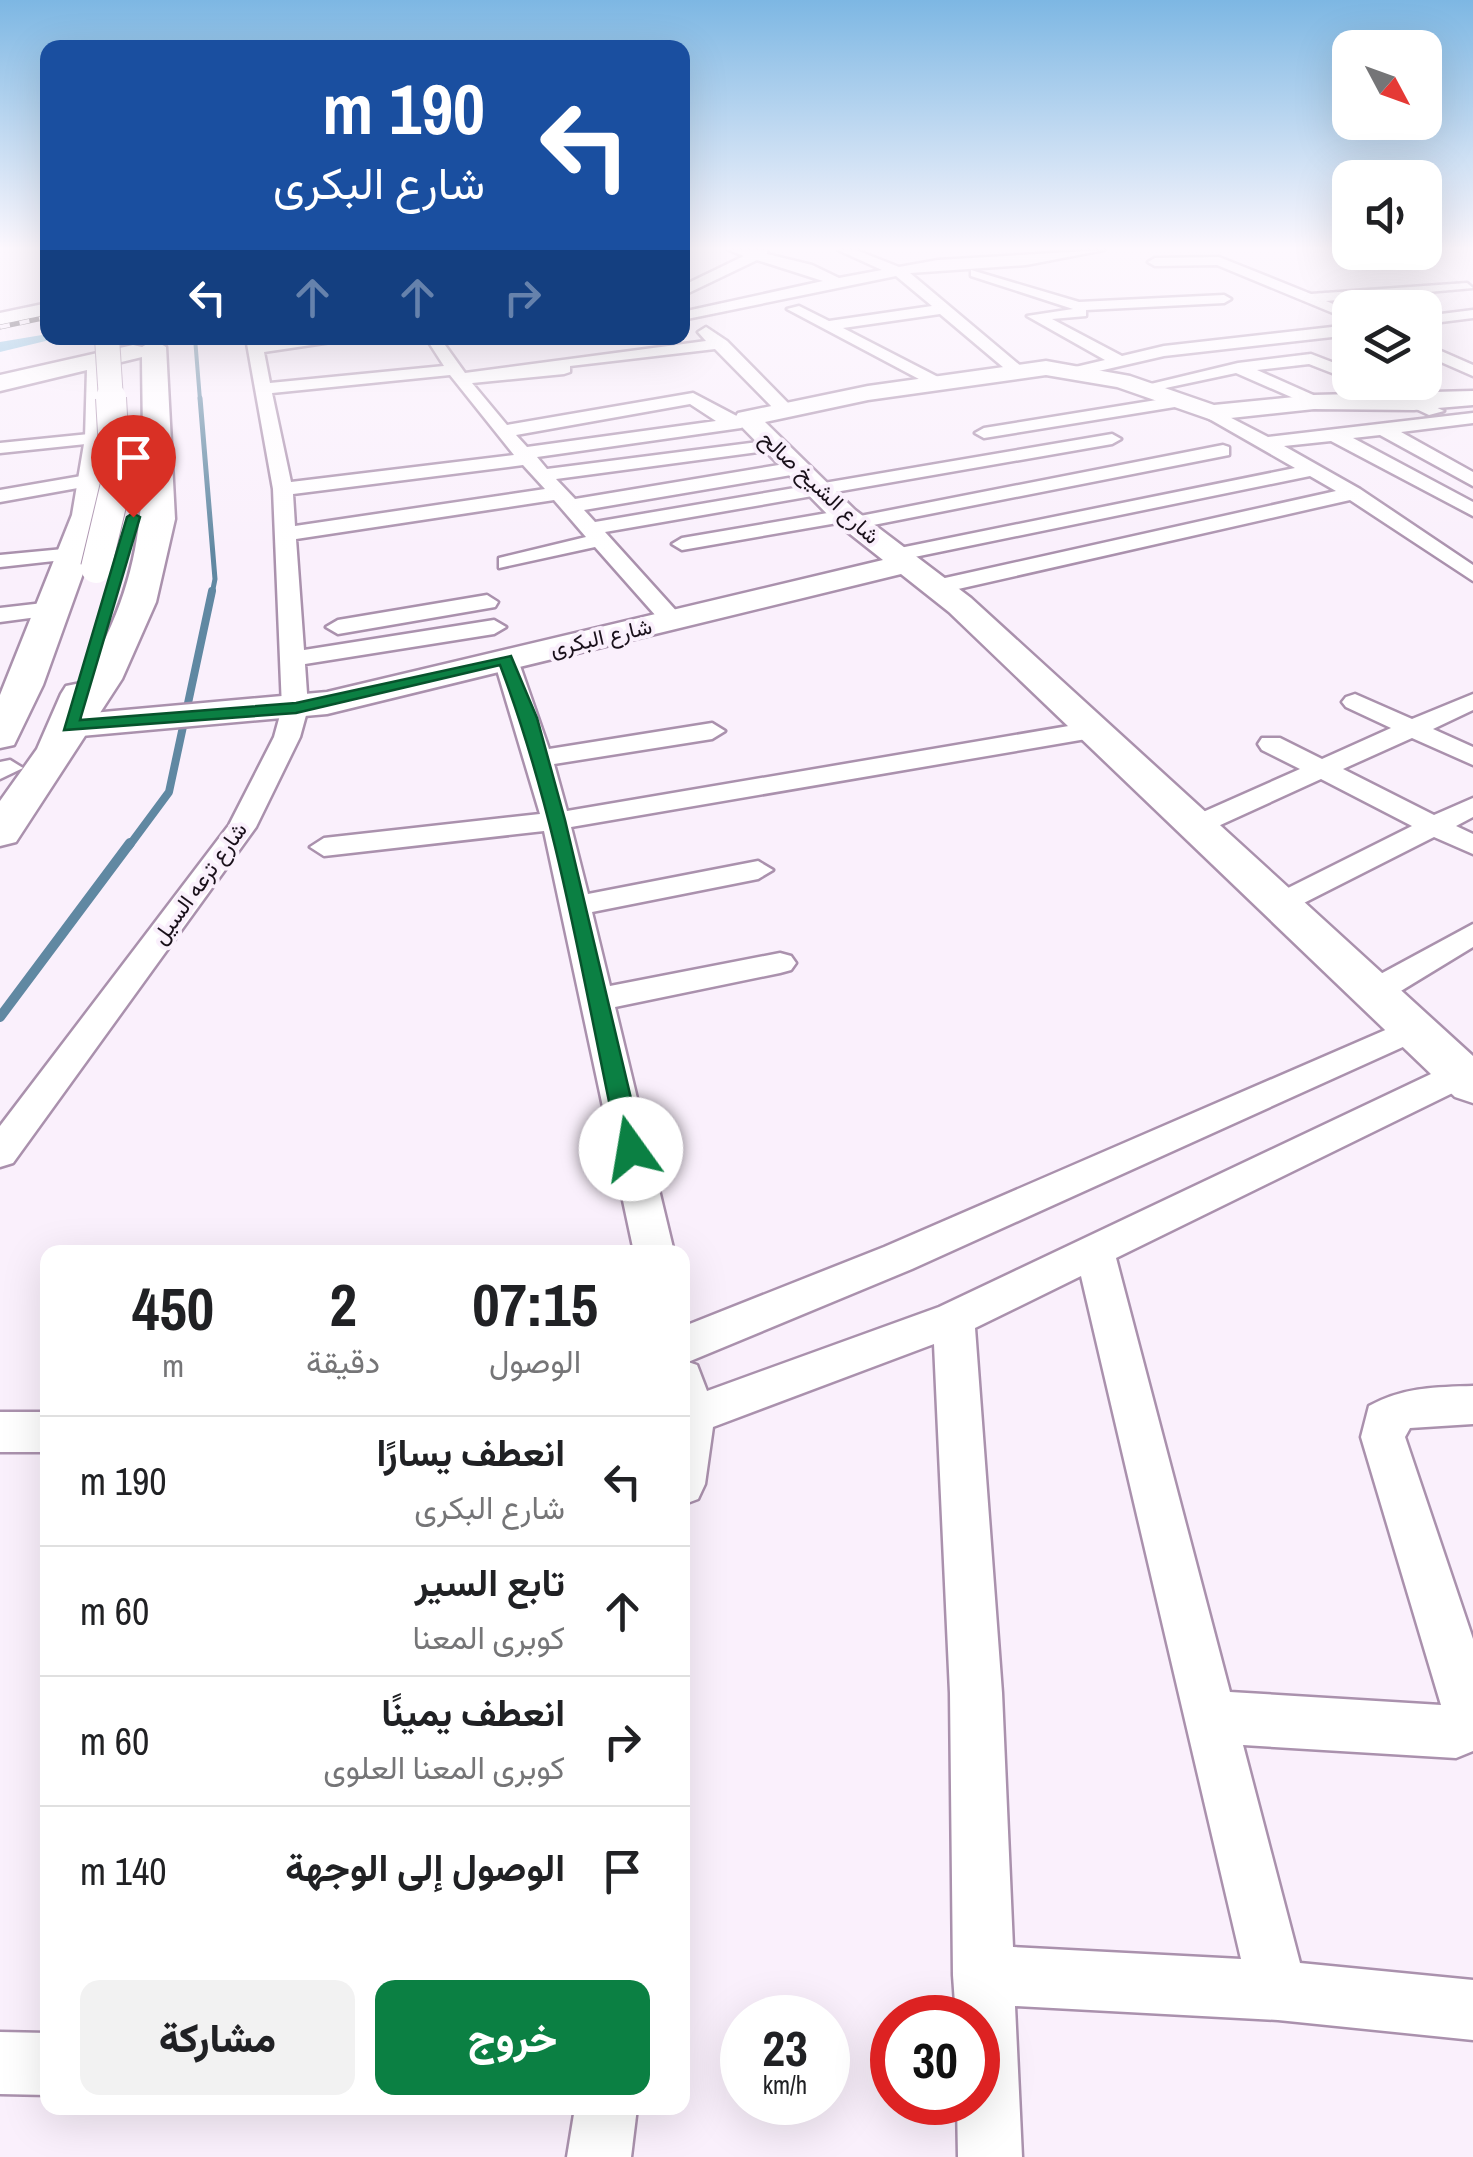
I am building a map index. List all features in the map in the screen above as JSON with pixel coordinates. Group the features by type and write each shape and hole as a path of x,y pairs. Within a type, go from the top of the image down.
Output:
{"highway":[{"path":"0,371 82,351"},
{"path":"0,383 87,351"},
{"path":"70,726 96,563 88,514 99,438 97,351"},
{"path":"2,764 48,702 96,563 116,484 98,351"},
{"path":"2,764 12,687 52,610 96,563 138,484 151,351"},
{"path":"0,833 116,656 156,543 152,351"}],"street":[{"name":"شارع ترعه السيل","path":"0,1153 242,827 287,737 296,708 283,489 255,351"},
{"path":"264,351 351,357"},
{"path":"437,351 455,374 497,411 506,431 526,456 672,620"},
{"path":"601,351 679,399"},
{"path":"263,388 455,374 570,373 556,363 665,351"},
{"path":"728,351 783,408"},
{"path":"875,351 934,382"},
{"path":"993,351 1016,370"},
{"path":"1100,351 1120,361"},
{"path":"1077,371 1164,351"},
{"path":"1442,358 1473,370"},
{"path":"1142,388 1238,368 1312,359 1332,368"},
{"path":"1451,362 1473,359"},
{"path":"1238,368 1314,402"},
{"name":"شارع الشيخ صالح","path":"1468,1079 936,587 849,520 779,454 749,416 1016,370 1077,371 1198,407 1354,493 1473,575"},
{"path":"1442,383 1473,398"},
{"path":"598,394 622,409"},
{"path":"984,433 1198,407 1414,403 1473,398"},
{"path":"506,431 679,399 699,400 779,454"},
{"path":"1407,400 1465,419"},
{"path":"1267,443 1465,419"},
{"path":"1383,429 1473,480"},
{"path":"1334,435 1473,510"},
{"path":"0,448 99,438"},
{"path":"543,476 779,454 1112,439"},
{"path":"682,544 849,520 1223,451"},
{"path":"1429,456 1458,452"},
{"path":"286,534 565,500 779,454"},
{"path":"507,563 593,534 779,454"},
{"path":"283,489 526,456 905,457"},
{"path":"900,560 1314,470"},
{"path":"0,496 93,480"},
{"path":"936,587 1354,493"},
{"name":"شارع البكرى","path":"70,726 296,708 672,620 900,560"},
{"path":"0,561 96,563"},
{"path":"292,647 487,602"},
{"path":"0,615 52,610"},
{"path":"292,647 494,627"},
{"path":"506,660 540,758 556,820 652,1245"},
{"path":"1196,826 1473,701"},
{"path":"1355,702 1473,757"},
{"path":"324,847 556,820 1092,730"},
{"path":"540,758 712,732"},
{"path":"1271,744 1473,846"},
{"path":"1279,904 1473,806"},
{"path":"575,906 758,870"},
{"path":"1374,992 1473,934"},
{"path":"596,1000 780,963"},
{"path":"690,1343 898,1258 1413,1029"},
{"path":"690,1404 954,1319 1468,1079"},
{"path":"1095,1253 1278,1990"},
{"path":"954,1319 976,1693 990,2157"},
{"path":"1211,1717 1456,1732 1465,1724 1469,1709 1464,1688 1383,1437 1386,1420 1400,1411 1473,1404"},
{"path":"0,1432 40,1432"},
{"path":"982,1975 1278,1990 1473,2010"},
{"path":"0,2063 40,2064"},
{"path":"599,2157 605,2115"}],"waterway":[{"path":"196,351 200,400"},
{"path":"200,398 215,579 212,594"},
{"path":"129,846 169,792 212,591"},
{"path":"0,1017 130,843"}],"route":[{"path":"133,517 70,726 296,708 506,660 528,718 556,820 631,1149"}]}
